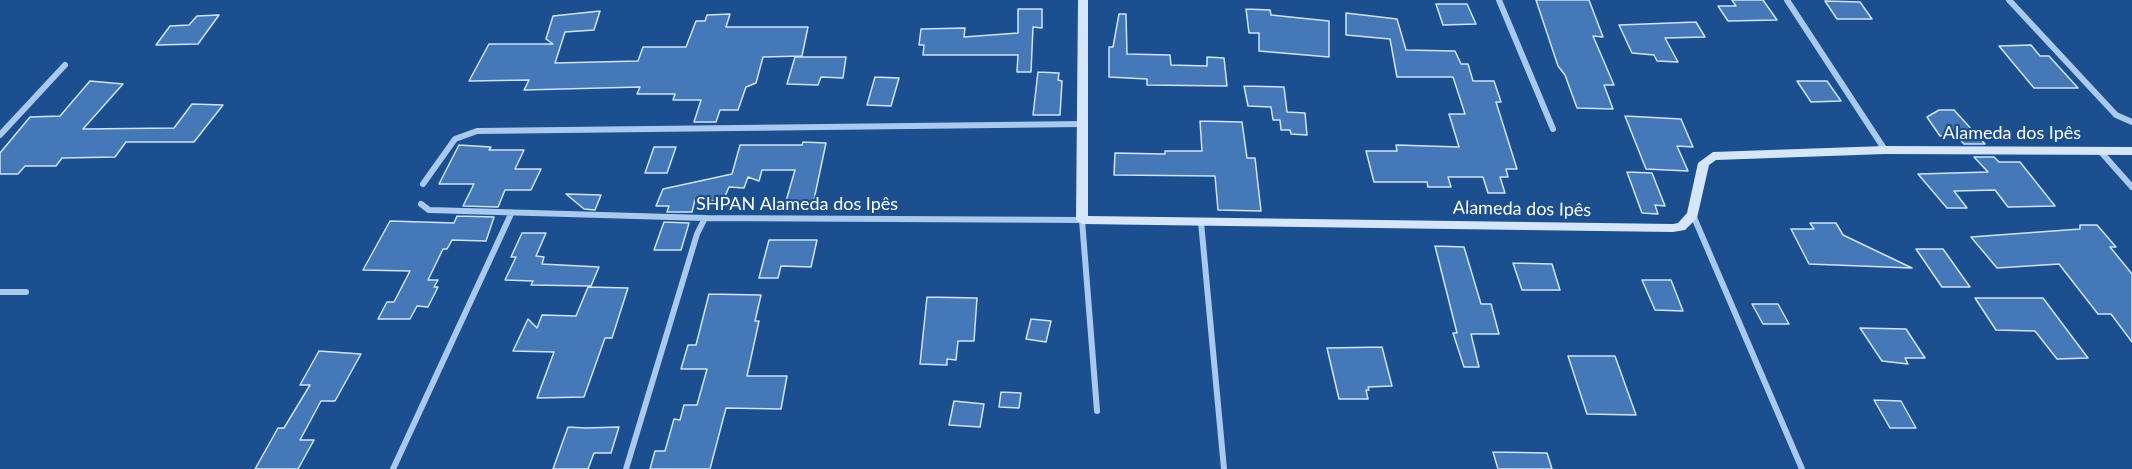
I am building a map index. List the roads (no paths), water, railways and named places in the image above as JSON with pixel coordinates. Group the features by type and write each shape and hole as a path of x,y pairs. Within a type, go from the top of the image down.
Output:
{"street":[{"path":"1083,0 1082,220 1097,411"},
{"path":"1499,0 1554,129"},
{"path":"1786,0 1885,150"},
{"path":"2009,0 2116,116 2132,122"},
{"path":"0,135 65,65"},
{"path":"423,184 455,139 477,131 1083,124"},
{"name":"Alameda dos Ipês","path":"1082,220 1655,229 1681,226 1693,215 1704,163 1713,156 1885,150 2132,151"},
{"path":"2100,151 2132,187"},
{"name":"SHPAN Alameda dos Ipês","path":"421,204 429,210 705,219 1082,220"},
{"path":"393,469 511,214"},
{"path":"1693,215 1802,469"},
{"path":"626,469 697,234 705,219"},
{"path":"1201,222 1224,469"},
{"path":"0,292 26,292"}]}
